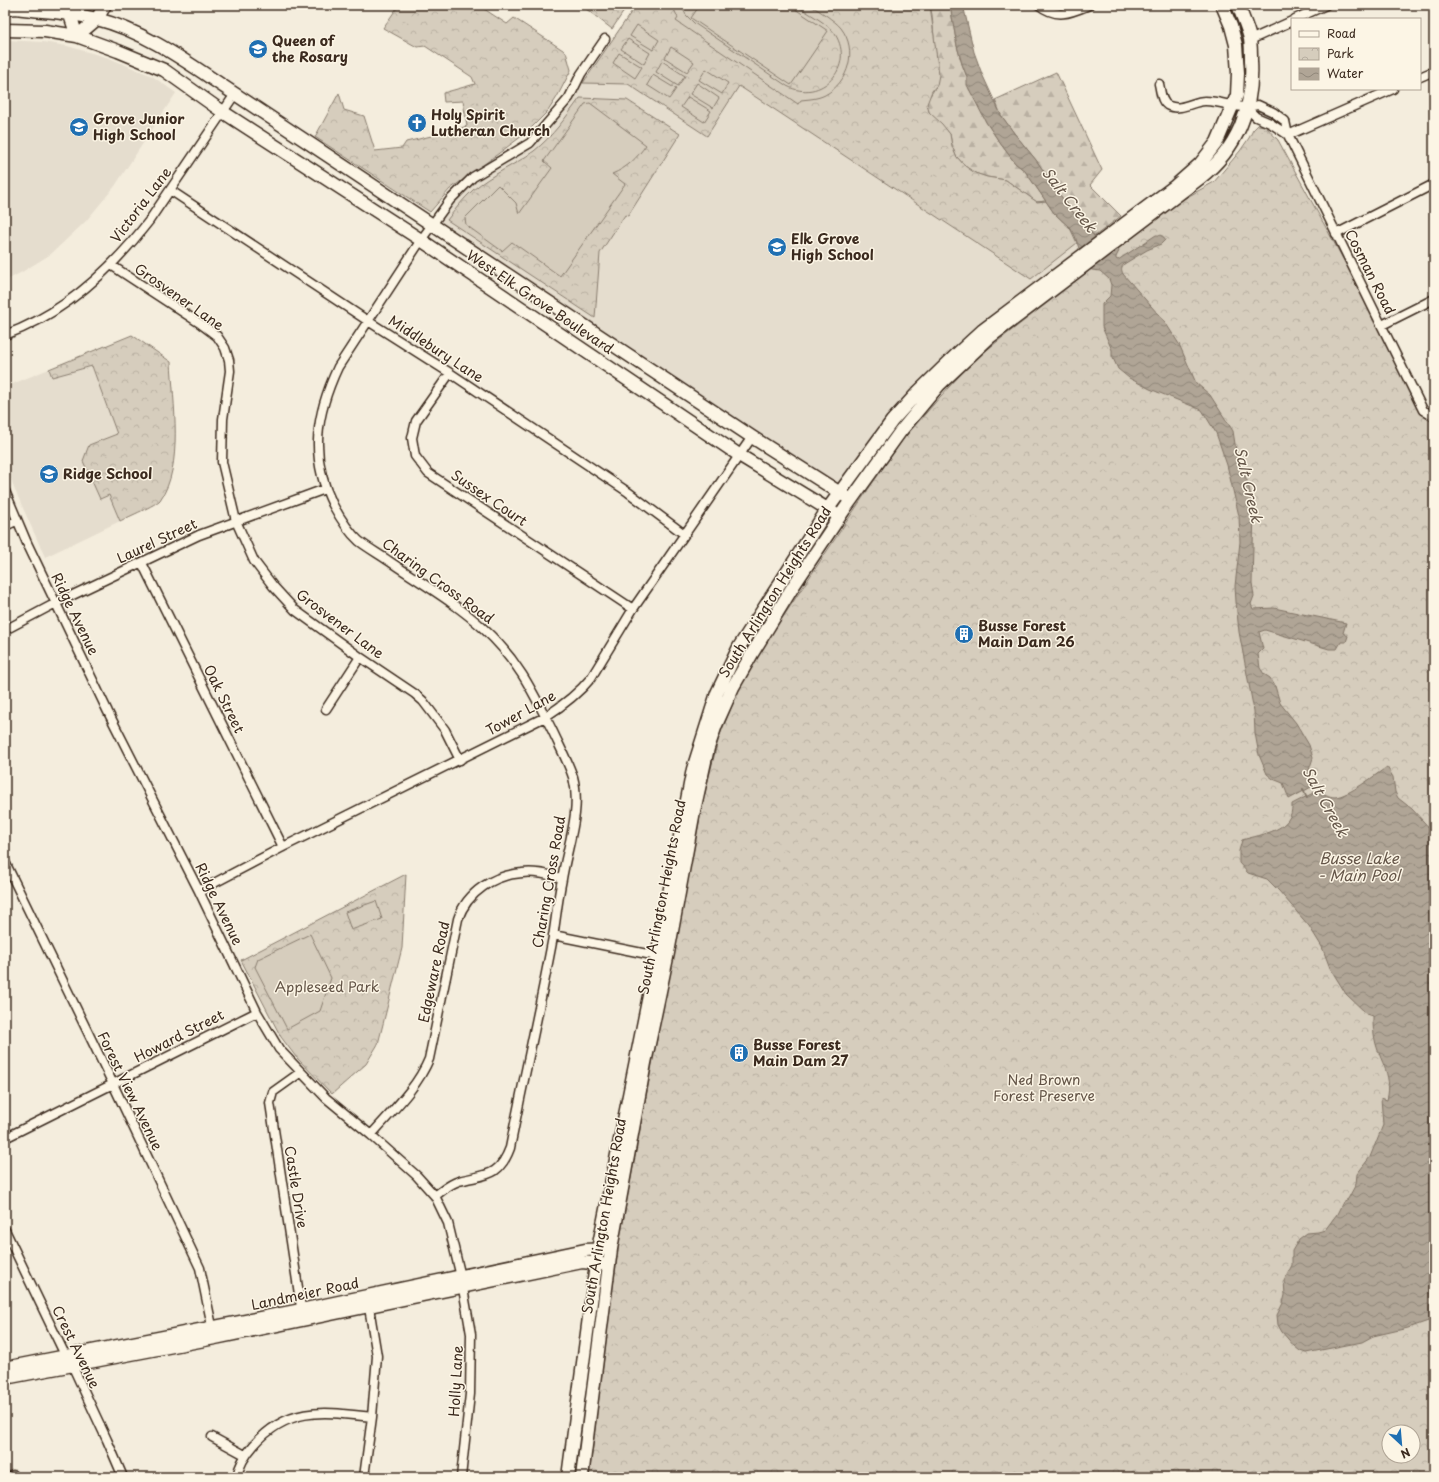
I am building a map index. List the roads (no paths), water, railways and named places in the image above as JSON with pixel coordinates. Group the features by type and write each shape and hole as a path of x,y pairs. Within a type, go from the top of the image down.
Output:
{"main road":[{"path":"77,36 96,19 106,5"},
{"name":"South Arlington Heights Road","path":"1113,239 1200,164 1217,142 1233,106 1237,89 1236,45 1231,26 1222,5"},
{"name":"South Arlington Heights Road","path":"568,1477 598,1249 693,769 717,693 739,648 827,510 892,421 919,391 983,330 1079,264 1214,167 1229,149 1244,120 1252,77 1250,40 1238,5"},
{"name":"West Elk Grove Boulevard","path":"5,9 73,10 132,31 151,41 235,94 752,437 852,500"},
{"path":"73,10 77,36"},
{"name":"West Elk Grove Boulevard","path":"5,30 45,31 77,36 164,70 223,112 421,240 739,455 840,517"},
{"name":"South Arlington Heights Road","path":"582,1477 611,1249 645,1063 667,957 694,811 708,748 716,725 733,687 752,652 794,585 900,432 947,377 990,337 1079,264"},
{"name":"Landmeier Road","path":"462,1282 585,1250 611,1249"},
{"name":"Landmeier Road","path":"5,1378 69,1361 462,1282 582,1262 609,1264"},
{"name":"Landmeier Road","path":"5,1368 69,1361"}],"street":[{"path":"1039,5 1050,12 1066,14 1089,5"},
{"path":"1297,18 1326,5"},
{"path":"1250,40 1291,21"},
{"name":"Charing Cross Road","path":"435,1196 454,1183 491,1173 498,1169 505,1160 510,1148 553,935 576,804 575,788 569,766 545,717 520,670 497,640 470,617 359,541 343,523 325,489 318,452 319,421 330,384 338,368 432,224 450,200 473,177 530,143 569,98 581,74 605,39"},
{"path":"1421,77 1434,71"},
{"name":"Cosman Road","path":"1159,84 1162,100 1165,104 1170,106 1181,108 1206,101 1247,108 1258,105 1273,112 1285,121 1288,135 1423,410 1434,414"},
{"path":"1288,135 1391,90"},
{"name":"Victoria Lane","path":"5,335 32,323 70,300 110,265 136,238 235,94"},
{"path":"1336,234 1434,184"},
{"name":"Middlebury Lane","path":"170,190 368,321 450,373 628,492 684,534"},
{"name":"Grosvener Lane","path":"110,265 217,336 225,348 229,360 230,371 223,419 222,462 236,521 254,561 273,586 296,610 423,701 445,730 460,760"},
{"path":"1382,325 1434,299"},
{"name":"Sussex Court","path":"450,373 416,421 412,438 416,456 428,473 633,609"},
{"name":"Tower Lane","path":"199,891 283,847 545,717 574,696 591,678 633,609 752,437"},
{"name":"Laurel Street","path":"5,630 56,603 199,535 325,489"},
{"name":"Ridge Avenue","path":"5,491 16,521 108,712 199,891 257,1012 279,1049 326,1098 372,1135 412,1172 435,1196 448,1223 462,1282"},
{"path":"5,526 16,521"},
{"name":"Oak Street","path":"142,562 283,847"},
{"path":"326,708 360,657"},
{"name":"Forest View Avenue","path":"5,862 113,1084 200,1268 214,1333"},
{"name":"Edgeware Road","path":"372,1135 424,1072 429,1059 458,919 466,901 480,888 500,878 513,874 533,873 562,878"},
{"path":"553,935 657,956"},
{"name":"Howard Street","path":"5,1138 257,1012"},
{"name":"Castle Drive","path":"301,1072 272,1092 270,1103 302,1315"},
{"name":"Crest Avenue","path":"5,1230 107,1440 123,1477"},
{"name":"Holly Lane","path":"461,1477 470,1394 472,1344 470,1323 462,1282"},
{"path":"364,1477 372,1417 377,1356 368,1301"},
{"path":"237,1477 245,1456 257,1441 271,1429 286,1420 300,1415 326,1412 372,1417"},
{"path":"212,1436 245,1456"}],"water":[{"path":"950,5 963,5 974,52 982,74 1001,115 1036,160 1067,205 1100,243 1118,247 1119,251 1116,259 1118,260 1156,235 1164,237 1165,240 1161,244 1147,250 1124,264 1122,271 1165,322 1179,344 1196,383 1210,395 1233,431 1237,457 1248,483 1254,510 1252,583 1254,596 1251,604 1253,609 1274,608 1346,623 1343,633 1348,636 1346,642 1341,642 1337,649 1329,649 1265,630 1259,632 1263,649 1258,654 1260,668 1264,674 1270,678 1275,686 1280,703 1296,723 1309,745 1313,758 1309,770 1315,785 1289,799 1283,783 1273,779 1267,774 1259,755 1255,733 1254,711 1239,632 1236,602 1235,586 1240,542 1239,516 1227,465 1216,433 1202,410 1150,389 1129,378 1118,369 1102,327 1102,304 1110,296 1111,285 1109,279 1100,271 1092,270 1088,267 1082,258 1075,236 1070,228 1054,213 1025,171 1015,163 986,122 967,85 967,77 957,46"},
{"name":"Busse Lake - Main Pool","path":"1387,767 1393,777 1395,792 1398,798 1412,809 1434,833 1434,1319 1408,1328 1373,1336 1362,1342 1306,1353 1300,1351 1294,1346 1278,1325 1277,1315 1285,1295 1284,1281 1292,1265 1292,1251 1299,1239 1307,1233 1325,1230 1337,1214 1343,1202 1348,1199 1356,1184 1357,1174 1370,1157 1383,1125 1381,1098 1387,1100 1389,1090 1387,1074 1376,1043 1373,1030 1373,1016 1367,1014 1346,994 1330,968 1322,947 1309,926 1279,891 1267,879 1248,873 1239,863 1239,851 1242,840 1267,833 1282,826 1288,820 1291,813 1292,804 1317,791 1328,796 1341,796 1369,780"}],"waterway":[{"name":"Salt Creek","path":"1303,789 1307,798"}],"place":[{"name":"Queen of the Rosary","path":"258,49"},
{"name":"Holy Spirit Lutheran Church","path":"417,123"},
{"name":"Grove Junior High School","path":"79,127"},
{"name":"Elk Grove High School","path":"777,247"},
{"name":"Ridge School","path":"49,474"},
{"name":"Busse Forest Main Dam 26","path":"964,634"},
{"name":"Busse Forest Main Dam 27","path":"739,1053"}],"park label":[{"name":"Appleseed Park","path":"327,987"},
{"name":"Ned Brown Forest Preserve","path":"1044,1088"}]}
